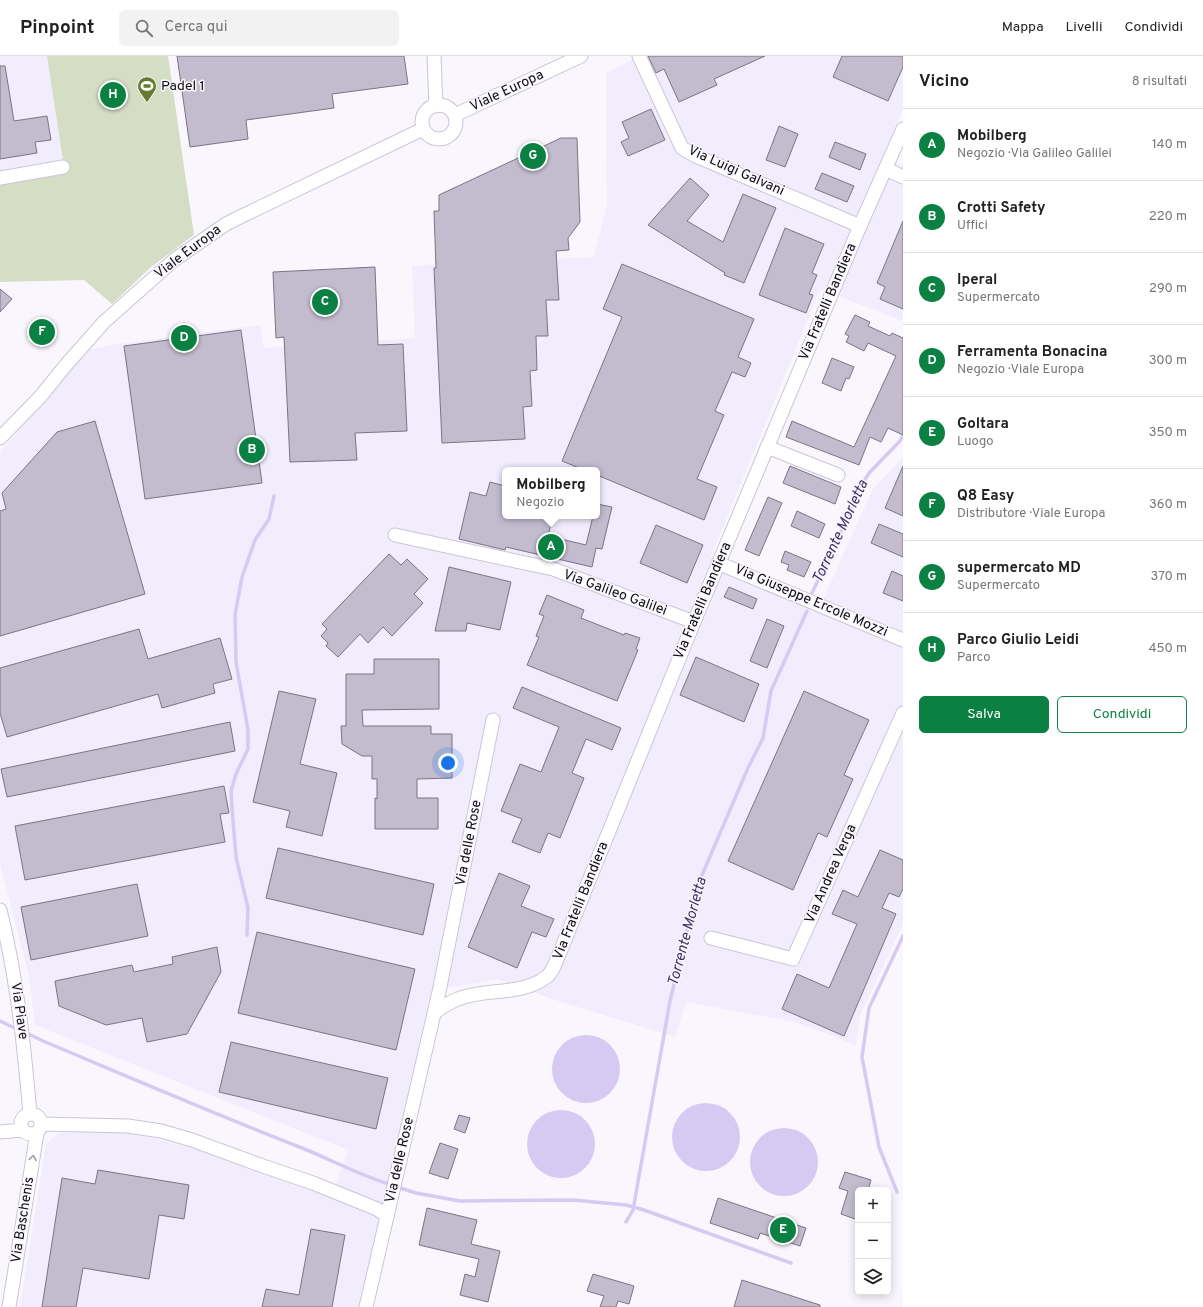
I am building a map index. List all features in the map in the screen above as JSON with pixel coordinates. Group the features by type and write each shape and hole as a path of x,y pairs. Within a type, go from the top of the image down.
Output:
{"street":[{"path":"423,129 422,120 425,113 428,109 436,106 434,56"},
{"name":"Viale Europa","path":"455,115 581,56"},
{"name":"Via Luigi Galvani","path":"639,56 682,148 703,159 860,226"},
{"name":"Viale Europa","path":"0,438 40,397 104,322 174,260 226,224 423,129 430,137 434,139 445,139 454,132 456,121 455,115 447,107 436,106"},
{"name":"Via Fratelli Bandiera","path":"434,1013 447,1004 458,999 522,988 546,978 551,972 718,563 860,226 903,129"},
{"path":"0,178 63,167"},
{"path":"886,169 903,177"},
{"path":"767,447 838,475"},
{"name":"Via Galileo Galilei","path":"395,535 553,569 694,622"},
{"name":"Via Giuseppe Ercole Mozzi","path":"718,563 903,640"},
{"name":"Via Andrea Verga","path":"712,938 793,959 903,713"},
{"name":"Via delle Rose","path":"366,1307 434,1013 494,720"},
{"name":"Via Piave","path":"0,910 16,989 24,1044 30,1114"},
{"path":"40,1128 40,1117 34,1114 27,1115 22,1120 21,1123 23,1130 28,1134 31,1134 40,1128 128,1126 161,1131 192,1140 313,1183 377,1209 387,1216"},
{"name":"Via Baschenis","path":"9,1307 40,1128"},
{"path":"0,1132 23,1130"}],"shaded area":[{"path":"0,56 47,56 63,162 0,173"},
{"path":"640,56 903,56 903,108 885,158 903,166 903,321 820,289 711,557 823,600 872,490 903,457 903,924 860,1016 856,1045 795,1022 686,1002 675,1037 555,1000 497,979 431,991 359,1307 20,1307 46,1144 59,1133 123,1131 224,1156 333,1193 348,1150 35,1025 29,977 0,863 0,452 54,389 84,351 111,345 260,325 264,348 415,338 412,266 594,257 607,204 606,73"},
{"path":"586,1035 599,1038 610,1045 617,1056 620,1069 617,1082 610,1093 599,1100 586,1103 573,1100 562,1093 555,1082 552,1069 555,1056 562,1045 573,1038"},
{"path":"706,1103 719,1106 730,1113 737,1124 740,1137 737,1150 730,1161 719,1168 706,1171 693,1168 682,1161 675,1150 672,1137 675,1124 682,1113 693,1106"},
{"path":"561,1110 574,1113 585,1120 592,1131 595,1144 592,1157 585,1168 574,1175 561,1178 548,1175 537,1168 530,1157 527,1144 530,1131 537,1120 548,1113"},
{"path":"784,1128 797,1131 808,1138 815,1149 818,1162 815,1175 808,1186 797,1193 784,1196 771,1193 760,1186 753,1175 750,1162 753,1149 760,1138 771,1131"}],"green space":[{"path":"47,56 168,56 194,235 151,267 112,304 84,280 0,282 0,173 63,161"}],"building":[{"path":"177,56 404,56 408,84 332,94 334,108 246,120 248,139 190,147"},
{"path":"648,56 765,56 714,79 717,85 679,102 664,69 656,73"},
{"path":"842,56 903,56 903,67 888,101 833,77"},
{"path":"0,66 5,66 14,121 47,116 51,140 35,142 37,153 0,159"},
{"path":"651,109 665,140 628,156 621,142 629,138 622,122"},
{"path":"779,126 798,134 785,167 766,160"},
{"path":"561,138 577,138 580,222 568,238 569,250 556,251 559,300 546,300 548,336 536,336 537,370 530,371 532,406 523,407 525,439 442,443 434,268 436,268 434,211 439,211 439,195"},
{"path":"835,142 866,154 860,170 829,157"},
{"path":"822,173 854,186 847,202 815,189"},
{"path":"690,178 709,195 687,221 723,242 743,194 776,208 744,283 724,275 725,273 648,225"},
{"path":"903,221 903,309 880,299 885,287 877,283"},
{"path":"785,228 824,244 812,273 817,275 809,294 813,295 806,313 759,295"},
{"path":"622,264 754,319 738,357 751,363 745,377 732,372 715,411 724,415 697,479 717,487 704,520 600,476 600,467 577,467 562,461 622,317 603,309"},
{"path":"375,267 378,345 403,344 407,431 355,433 357,460 290,462 284,337 276,338 273,272"},
{"path":"0,289 12,299 0,312"},
{"path":"855,315 870,322 868,326 890,336 892,333 903,338 903,435 888,428 881,442 870,437 859,465 786,437 792,421 854,447 896,356 868,343 864,351 846,342 849,336 845,334"},
{"path":"241,330 262,483 145,499 124,346"},
{"path":"832,358 854,367 849,379 846,378 841,391 822,383"},
{"path":"95,421 145,594 0,636 0,511 6,509 2,493 57,432"},
{"path":"790,466 841,487 835,504 783,483"},
{"path":"903,466 903,516 885,508"},
{"path":"490,482 502,485 502,519 552,519 548,536 586,545 592,519 600,519 600,505 612,507 602,549 596,548 592,567 506,547 505,550 459,539 470,492 486,496"},
{"path":"768,497 782,503 759,556 745,550"},
{"path":"797,511 825,524 819,538 791,526"},
{"path":"879,524 903,534 903,557 871,543"},
{"path":"656,525 703,545 687,583 640,563"},
{"path":"785,551 811,562 804,577 787,570 789,565 781,562"},
{"path":"389,554 401,565 407,559 428,579 414,594 423,603 392,636 383,627 368,643 360,634 338,657 326,646 328,643 321,636 327,629 322,624"},
{"path":"449,567 511,582 500,630 467,623 466,631 435,631"},
{"path":"892,571 903,576 903,601 883,593"},
{"path":"729,587 757,599 753,609 724,597"},
{"path":"547,595 584,610 581,618 624,635 625,633 640,638 636,649 638,650 617,701 527,665 539,637 536,636 544,616 539,614"},
{"path":"767,619 784,626 767,668 750,661"},
{"path":"139,629 148,659 220,638 232,679 213,684 215,693 162,708 158,694 7,737 0,713 0,668"},
{"path":"696,657 759,684 744,722 680,695"},
{"path":"374,659 439,659 439,709 362,710 363,726 431,726 431,734 452,734 452,778 417,779 417,798 438,798 438,829 375,829 375,798 377,799 377,779 372,779 372,756 362,756 342,744 341,726 346,726 346,674 374,674"},
{"path":"522,687 621,728 612,750 586,739 572,773 584,778 560,838 548,833 540,853 512,842 522,819 501,811 520,764 541,772 559,727 513,708"},
{"path":"279,691 316,699 300,764 337,773 322,836 286,827 290,811 253,802"},
{"path":"804,691 869,720 844,775 853,779 827,837 818,833 793,890 728,861"},
{"path":"230,722 235,751 7,797 1,769"},
{"path":"224,786 229,813 220,814 225,842 25,880 15,826"},
{"path":"278,848 434,884 423,935 266,898"},
{"path":"880,850 903,860 903,889 899,897 889,893 882,908 896,914 844,1036 782,1009 797,974 829,988 857,924 832,914 843,890 858,897"},
{"path":"499,873 530,886 521,906 554,919 546,937 532,932 517,968 468,947"},
{"path":"137,884 148,936 31,960 21,907"},
{"path":"257,932 415,969 396,1050 238,1013"},
{"path":"217,947 221,972 187,1034 147,1042 142,1018 106,1025 59,1006 55,981 132,965 134,972 173,964 172,957"},
{"path":"231,1042 388,1078 376,1129 219,1092"},
{"path":"459,1115 470,1118 465,1133 454,1129"},
{"path":"440,1143 458,1149 448,1179 429,1173"},
{"path":"98,1170 189,1185 184,1219 159,1215 149,1279 83,1268 76,1307 42,1307 62,1178 95,1184"},
{"path":"845,1172 871,1180 869,1187 855,1187 855,1219 841,1214 848,1191 839,1188"},
{"path":"718,1198 806,1228 800,1246 760,1233 758,1239 710,1223"},
{"path":"427,1208 477,1220 471,1244 500,1251 488,1302 460,1295 465,1274 475,1277 479,1259 419,1245"},
{"path":"311,1229 345,1235 332,1307 262,1307 266,1289 299,1295"},
{"path":"593,1274 634,1286 629,1304 618,1301 616,1307 600,1307 604,1296 587,1291"},
{"path":"742,1280 820,1305 820,1307 734,1307"}],"waterway":[{"name":"Torrente Morletta","path":"812,593 842,530 859,488 870,472 900,441 903,435"},
{"path":"247,935 248,908 236,857 231,791 236,774 248,749 248,730 236,662 235,615 242,577 255,540 269,519 274,496"},
{"name":"Torrente Morletta","path":"626,1222 633,1210 670,1001 699,882 748,768 763,738 771,691 807,611"},
{"path":"897,1192 879,1147 862,1057 869,1008 903,936"},
{"path":"0,1021 19,1030"},
{"path":"25,1032 172,1095 369,1177 392,1185"},
{"path":"397,1187 416,1193 460,1201 573,1200 626,1205 644,1210 791,1263"}],"place":[{"name":"Parco Giulio Leidi","path":"113,95"},
{"name":"Padel 1","path":"147,103"},
{"name":"supermercato MD","path":"533,156"},
{"name":"Iperal","path":"325,302"},
{"name":"Q8 Easy","path":"42,332"},
{"name":"Ferramenta Bonacina","path":"184,338"},
{"name":"Crotti Safety","path":"252,450"},
{"name":"Mobilberg","path":"551,547"},
{"name":"Goltara","path":"783,1230"}]}
